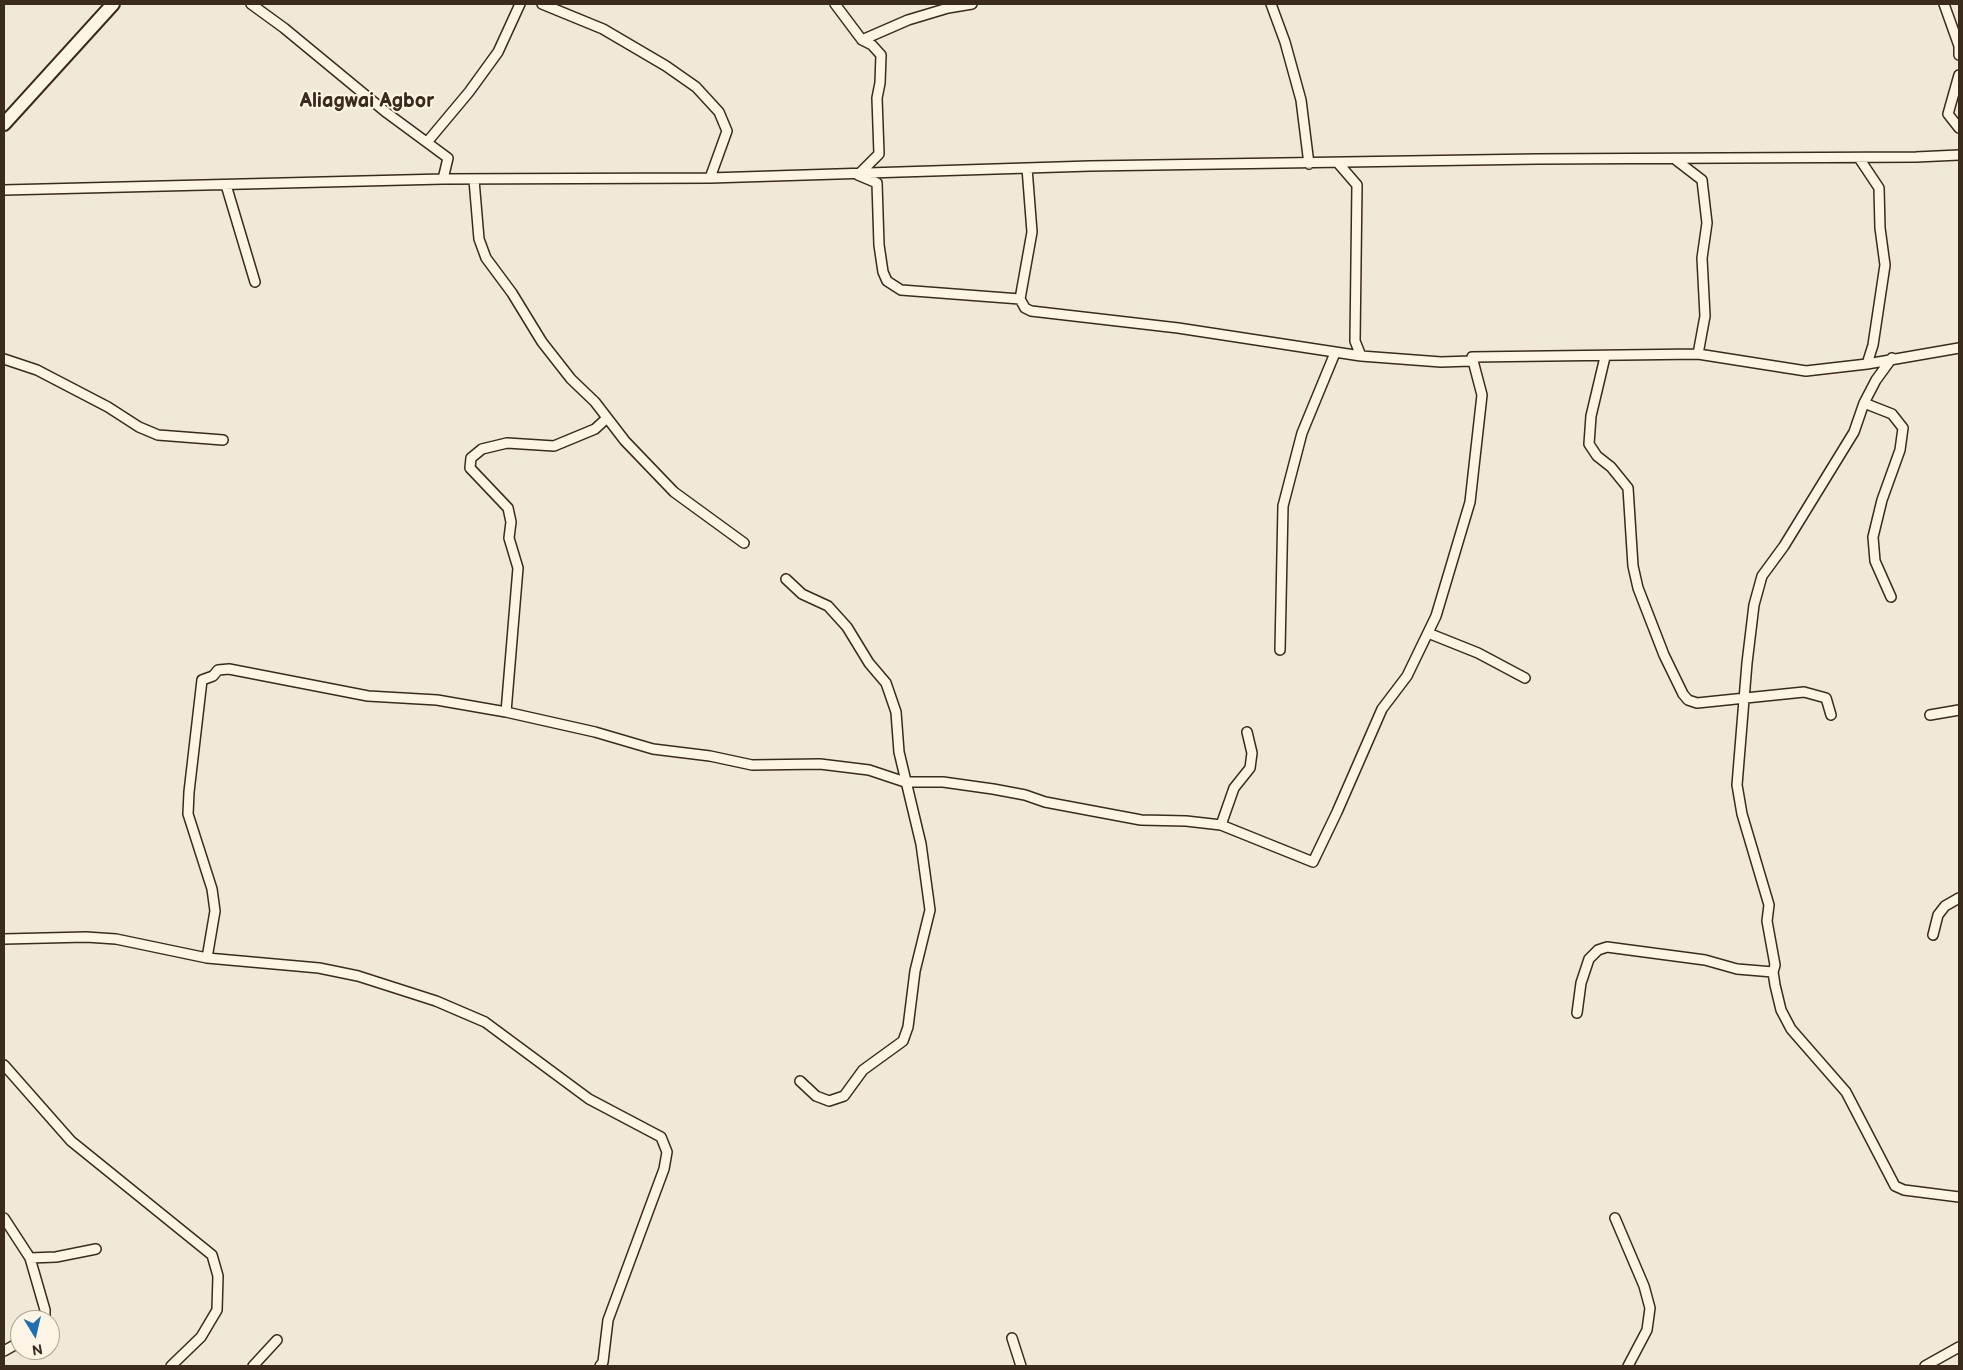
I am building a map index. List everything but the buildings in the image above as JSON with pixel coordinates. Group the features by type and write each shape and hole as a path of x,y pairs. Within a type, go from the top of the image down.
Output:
{"street":[{"path":"4,124 113,4"},
{"path":"251,4 284,28 387,113 428,141 448,158 443,179"},
{"path":"428,141 469,92 498,52 520,4"},
{"path":"542,4 603,29 696,86 719,112 727,131 710,178"},
{"path":"835,4 862,40 872,45 881,55 880,83 877,98 879,154 858,174"},
{"path":"862,40 908,20 948,8 972,4"},
{"path":"1271,4 1285,42 1301,100 1309,164"},
{"path":"1944,4 1959,46 1959,56"},
{"path":"1959,75 1948,114 1959,128"},
{"path":"4,190 443,179 710,178 1027,168 1859,158 1959,155"},
{"path":"1859,158 1879,188 1880,228 1885,264 1873,345 1867,364"},
{"path":"1676,160 1702,180 1707,223 1702,258 1705,316 1698,354"},
{"path":"1338,163 1357,185 1355,341 1361,356"},
{"path":"1027,168 1032,232 1020,299 1025,308 1032,312 1178,328 1361,356 1441,362 1471,361 1472,357"},
{"path":"858,174 877,183 883,272 886,282 901,290 1020,299"},
{"path":"474,180 479,239 486,258 512,293 542,342 571,379 595,402 625,441 674,492 744,543"},
{"path":"226,185 255,282"},
{"path":"1280,650 1283,506 1302,434 1339,353 1355,341"},
{"path":"1472,357 1605,357 1698,354 1806,371 1867,364 1892,358 1959,348"},
{"path":"207,958 215,911 212,889 188,814 202,680 213,676 218,670 229,668 368,696 436,700 506,712 595,732 652,749 710,756 752,765 820,764 868,770 906,782 944,782 994,789 1025,795 1045,802 1141,820 1186,821 1221,825 1313,862 1382,709 1407,676 1436,616 1470,502 1482,395 1472,357"},
{"path":"1605,357 1591,416 1590,444 1597,456 1611,467 1628,488 1633,566 1638,588 1664,655 1688,700 1697,703 1804,692 1826,698 1831,715"},
{"path":"1892,358 1876,380 1864,403 1854,432 1784,546 1762,576 1754,605 1736,785 1742,814 1769,905 1767,921 1776,966 1773,972 1781,1010 1791,1029 1846,1092 1895,1186 1904,1190 1959,1197"},
{"path":"4,359 37,370 108,407 139,428 158,435 222,440"},
{"path":"1864,403 1892,414 1903,428 1900,450 1882,500 1873,537 1875,561 1892,597"},
{"path":"506,712 518,568 509,538 511,522 508,508 470,468 471,458 482,449 507,443 554,446 595,429 607,418"},
{"path":"786,579 802,594 828,606 847,627 869,663 886,683 896,712 899,752 921,844 930,910 915,971 908,1027 903,1041 863,1070 844,1096 829,1102 816,1096 800,1080"},
{"path":"1428,633 1478,652 1525,678"},
{"path":"1930,715 1959,710"},
{"path":"1221,825 1234,788 1250,768 1252,753 1247,732"},
{"path":"1932,935 1938,915 1945,906 1959,898"},
{"path":"4,939 86,937 116,939 207,958 319,968 358,976 436,1001 485,1022 590,1099 661,1137 667,1152 664,1169 608,1320 603,1362 600,1366"},
{"path":"1577,1013 1581,982 1589,959 1598,950 1608,948 1705,960 1737,969 1773,972"},
{"path":"4,1066 71,1141 212,1255 218,1276 217,1310 201,1337 171,1366"},
{"path":"4,1218 30,1258 45,1310"},
{"path":"1615,1218 1644,1286 1650,1308 1646,1330 1628,1366"},
{"path":"30,1258 56,1257 96,1249"},
{"path":"1012,1338 1021,1366"},
{"path":"252,1366 277,1340"},
{"path":"1925,1366 1959,1347"}],"district":[{"name":"Aliagwai Agbor","path":"367,102"}]}
